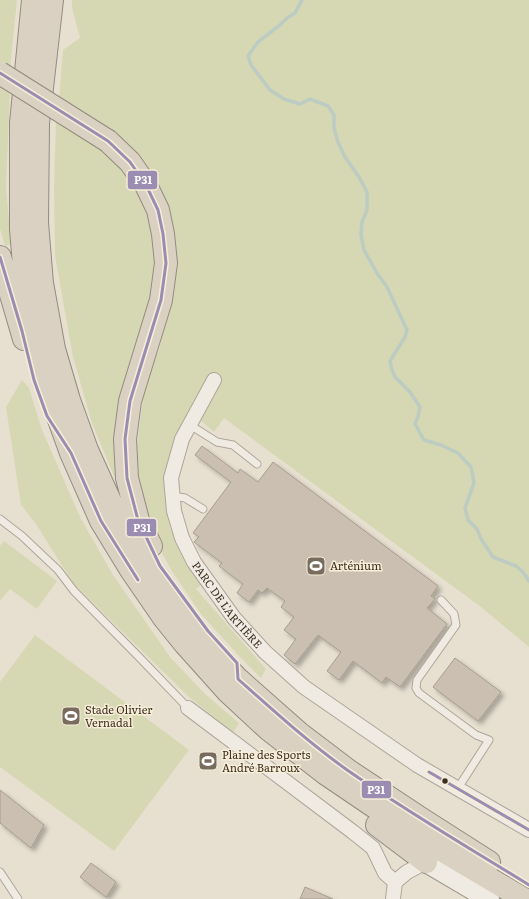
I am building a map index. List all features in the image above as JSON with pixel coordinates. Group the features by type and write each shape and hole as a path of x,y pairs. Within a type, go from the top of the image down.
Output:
{"highway":[{"path":"33,0 21,122 21,229 25,277 44,378 71,453 101,521 131,570 164,618 228,692 268,729 326,774 416,835 524,899"},
{"path":"52,0 38,123 37,222 42,282 54,349 69,400 87,450 110,503 142,558 180,613 214,654 238,679 299,733 350,771 430,824 529,885"},
{"path":"0,73 108,141 130,162 146,185 158,210 163,234 166,263 161,300 130,401 125,438 127,478 138,520 160,566 208,631 237,663 238,679"},
{"path":"0,257 22,331 34,380 44,409 71,453"},
{"path":"268,729 271,744 426,862"}],"street":[{"name":"PARC DE L'ARTIÈRE","path":"214,380 182,439 171,478 174,511 182,538 194,562 234,618 265,652 304,687 417,765 529,830"},
{"path":"188,708 373,848 385,874 395,882"},
{"path":"393,899 395,882 406,872 426,862 489,899"}],"lane":[{"path":"190,424 217,442 233,445 257,464"},
{"path":"173,496 185,498 203,509"},
{"path":"0,519 22,536 58,570 74,591 188,708"},
{"path":"441,600 454,614 456,625 416,680 416,688 419,693 476,735 489,740 458,788"},
{"path":"0,872 18,899"}],"green space":[{"path":"0,0 17,0 10,69 0,63"},
{"path":"72,0 529,0 529,647 481,607 224,418 214,432 200,420 166,487 170,528 204,583 196,589 266,669 261,678 201,614 172,571 147,526 134,471 144,388 160,347 173,269 153,184 59,100 63,50 80,38 72,8"},
{"path":"0,86 10,92 6,187 11,244 5,246 0,229"},
{"path":"56,121 99,146 125,168 143,200 155,239 157,276 118,486 92,423 73,357 55,256 54,190"},
{"path":"22,380 29,388 42,430 81,519 113,575 170,657 204,693 239,723 233,733 188,696 73,583 36,524 21,505 6,407"},
{"path":"4,541 57,581 37,609 10,589 0,601 0,546"},
{"name":"Stade Olivier Vernadal","path":"35,635 189,750 114,851 0,767 0,682"}],"building":[{"name":"Arténium","path":"202,446 238,473 240,469 258,482 273,462 438,586 431,596 435,599 427,608 447,624 400,687 386,677 382,683 353,661 339,680 327,671 341,652 318,635 295,664 284,655 296,639 284,630 294,617 281,607 285,601 267,588 262,593 258,590 249,602 237,593 243,584 219,566 222,563 194,542 199,537 193,533 231,482 195,455"},
{"path":"455,658 501,692 478,721 433,687"},
{"path":"0,790 44,825 31,848 0,823"},
{"path":"91,863 116,882 106,897 80,877"},
{"path":"305,887 333,899 300,899"}],"waterway":[{"path":"302,0 295,13 258,42 248,56 251,65 270,90 284,99 300,104 310,99 328,106 334,115 334,128 338,142 345,157 359,177 367,192 367,210 362,222 361,235 364,250 387,287 407,330 405,337 390,361 392,370 395,377 410,392 420,407 415,424 424,440 441,445 458,453 471,467 474,483 465,508 468,520 477,529 481,539 493,557 516,566 523,572 529,581"}],"transit line":[{"name":"P31","path":"0,73 108,141 130,162 146,185 158,210 163,234 166,263 161,300 130,401 125,439 127,478 138,520 160,566 208,631 237,663 238,679 306,739 350,772 416,816 529,885"},
{"name":"P31","path":"0,257 22,331 34,380 47,416 71,453 101,521 138,580"},
{"name":"P31","path":"429,772 529,830"}],"place":[{"name":"Arténium","path":"316,566"},
{"name":"Stade Olivier Vernadal","path":"71,716"},
{"name":"Plaine des Sports André Barroux","path":"208,761"}]}
